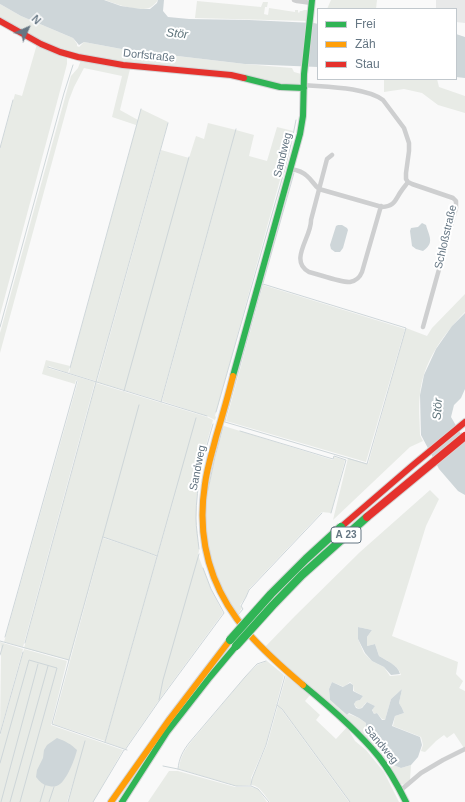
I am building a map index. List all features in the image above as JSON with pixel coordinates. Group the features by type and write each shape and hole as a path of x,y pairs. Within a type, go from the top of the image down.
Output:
{"main road":[{"name":"Sandweg","path":"312,2 304,72 303,116 291,169 212,453 204,491 202,521 204,542 209,564 218,590 238,621 256,642 277,662 365,740 401,790 406,802"},
{"name":"Dorfstraße","path":"0,21 42,44 60,52 78,57 123,65 231,75 280,87 304,86"},
{"name":"A 23","path":"111,802 178,706 233,643 271,594 306,559 401,475 465,422"},
{"name":"A 23","path":"122,802 167,732 210,677 233,643 311,566 465,436"}],"street":[{"path":"294,0 312,2"},
{"path":"291,169 307,176 315,186 320,189 380,206 386,206 395,201 408,182 405,176 409,143 404,128 383,100 378,96 354,90 304,86"},
{"path":"332,155 327,159 311,220 310,230 306,236 300,256 300,260 305,269 309,272 345,282 350,282 359,277 362,272 380,206"},
{"name":"Schloßstraße","path":"408,182 453,198 455,199 456,203 456,208 423,327"},
{"path":"401,790 421,773 465,749"}],"shaded area":[{"path":"105,0 158,0 150,7 139,9 115,4"},
{"path":"331,0 377,0 376,8 327,8"},
{"path":"436,0 465,0 465,23 457,22 457,8 436,8"},
{"path":"197,1 261,7 263,2 268,2 267,7 265,7 264,14 268,15 269,8 295,12 295,10 298,10 299,13 300,11 308,10 307,21 195,18"},
{"path":"0,4 21,16 73,38 79,47 84,42 127,50 292,68 294,72 301,74 301,81 299,84 293,86 282,86 258,80 124,63 66,52 42,42 0,19"},
{"path":"37,44 67,56 67,64 0,315 0,149 15,94 22,96"},
{"path":"81,60 130,69 120,110 138,120 136,125 112,117 122,76 84,68 69,100 0,353 0,333 66,94 71,76 78,68"},
{"path":"384,80 437,80 439,87 465,96 465,113 438,105 422,93 404,89 384,92"},
{"path":"141,109 168,122 96,381 69,373"},
{"path":"208,123 236,130 161,401 97,382 161,150 189,158 196,136 204,139"},
{"path":"277,127 293,131 215,420 162,401 236,130 254,135 249,156 267,161"},
{"path":"263,285 405,329 366,462 226,421"},
{"path":"465,294 465,312 449,330 435,350 425,371 419,399 420,435 423,441 410,447 333,520 348,458 368,464 406,328 427,336 432,328"},
{"path":"46,360 70,366 68,373 49,366 48,368 95,382 23,647 4,642 78,381 76,380 75,384 42,374"},
{"path":"96,383 213,420 202,460 197,492 196,519 199,551 198,555 211,589 223,613 125,749 105,742 180,477 157,556 103,537 135,421 69,660 24,648"},
{"path":"224,426 333,460 334,457 345,460 331,513 322,512 249,589 246,597 240,605 242,608 238,614 223,591 217,578 212,564 206,534 205,520 209,487"},
{"path":"430,490 439,499 426,526 392,636 458,662 456,674 463,681 459,688 465,691 465,748 454,733 447,738 444,735 425,752 421,751 423,745 421,737 393,726 395,716 404,713 399,703 402,689 391,699 385,720 382,719 377,713 374,714 372,709 375,706 367,702 359,709 356,707 354,704 363,696 354,691 353,685 350,682 344,687 332,682 329,689 330,700 347,715 349,714 359,718 366,723 365,732 393,765 401,768 411,765 410,780 405,785 400,784 387,763 368,740 264,648 360,552","holes":["358,627 372,630 367,637 367,646 375,644 379,656 395,666 401,675 390,676 384,667 372,661 364,653 358,639"]},
{"path":"103,538 144,551 157,557 105,741 53,724"},
{"path":"0,642 23,649 0,733 1,654"},
{"path":"24,649 67,661 51,725 123,750 93,802 68,802 76,773 67,802 0,802 0,736"},
{"path":"267,661 284,675 266,744 251,778 251,785 236,786 179,769 180,761 190,743 245,677 257,665"},
{"path":"286,676 310,695 305,701 320,715 316,720 336,739 347,727 355,741 366,750 384,772 399,802 350,802 279,706 349,802 270,802 260,789 252,785 252,779 267,745"},
{"path":"169,771 178,771 235,787 251,787 258,789 267,802 148,802"}],"water":[{"name":"Stör","path":"0,0 104,0 121,6 150,9 157,3 158,0 164,0 163,11 168,17 314,23 317,24 317,67 245,64 127,50 84,42 79,45 73,38 21,16 0,4"},
{"path":"457,34 465,37 465,78 457,77"},
{"path":"422,223 426,225 430,236 429,245 423,251 412,246 410,231 411,228 418,227"},
{"path":"342,225 348,230 343,248 340,252 335,252 331,249 330,245 336,226"},
{"name":"Stör","path":"465,313 465,389 461,398 454,405 451,417 465,441 465,495 458,491 439,469 421,435 420,395 424,375 436,349 452,326"},
{"path":"358,627 372,630 367,637 367,646 375,644 379,656 395,666 400,674 391,675 384,667 372,661 365,653 358,639"},
{"path":"332,682 343,687 350,683 353,685 353,691 363,696 354,704 356,708 362,708 367,702 375,706 372,710 374,714 377,713 382,720 385,720 391,699 402,689 399,703 404,713 395,716 392,726 420,737 422,745 418,757 411,765 401,768 393,765 365,732 366,723 349,713 347,715 330,700 329,689"},
{"path":"57,738 68,743 77,750 73,763 63,781 59,785 52,787 43,784 36,777 37,770 43,758 44,750 47,745"}],"waterway":[{"path":"0,327 73,65"},
{"path":"0,148 13,100"},
{"path":"70,368 141,109"},
{"path":"216,412 284,172 296,120"},
{"path":"25,643 168,123"},
{"path":"161,402 236,129"},
{"path":"124,391 189,157"},
{"path":"263,283 294,173"},
{"path":"263,284 406,328 367,464 225,422 263,284"},
{"path":"48,367 207,416"},
{"path":"5,637 77,381"},
{"path":"69,660 139,405"},
{"path":"105,742 196,418"},
{"path":"199,549 196,522 197,494 213,424"},
{"path":"206,499 223,427"},
{"path":"240,431 333,459 334,456 346,460 331,513"},
{"path":"235,611 238,615 243,609 241,606 249,590 322,513"},
{"path":"103,537 157,556"},
{"path":"159,700 163,680 199,554"},
{"path":"125,750 224,613 211,589 203,568"},
{"path":"0,641 69,660 52,724 127,750"},
{"path":"0,655 3,645"},
{"path":"0,734 23,652"},
{"path":"0,763 29,660 57,668 20,802"},
{"path":"178,769 179,761 189,743 257,664 266,661"},
{"path":"1,802 38,664"},
{"path":"10,802 48,666"},
{"path":"251,785 266,745 285,676"},
{"path":"277,705 282,709 350,802"},
{"path":"68,802 85,741"},
{"path":"93,802 124,750"},
{"path":"163,766 236,786 251,786 258,789 269,802"},
{"path":"40,802 45,785"},
{"path":"49,802 54,787"}],"traffic: fast":[{"path":"233,376 300,134 303,116 304,74 312,0"},
{"path":"244,78 280,87 304,88"},
{"path":"236,646 302,575 367,517"},
{"path":"230,640 271,594 341,527"},
{"path":"122,802 167,732 236,646"},
{"path":"303,685 343,719 371,747 387,768 406,802"}],"traffic: slow":[{"path":"233,376 206,478 203,505 203,525 209,564 224,600 235,617 261,647 303,685"},
{"path":"111,802 169,720 230,640"}],"traffic: jam":[{"path":"0,21 41,44 60,52 78,57 123,65 231,75 244,78"},
{"path":"341,527 465,422"},
{"path":"367,517 465,436"}]}
